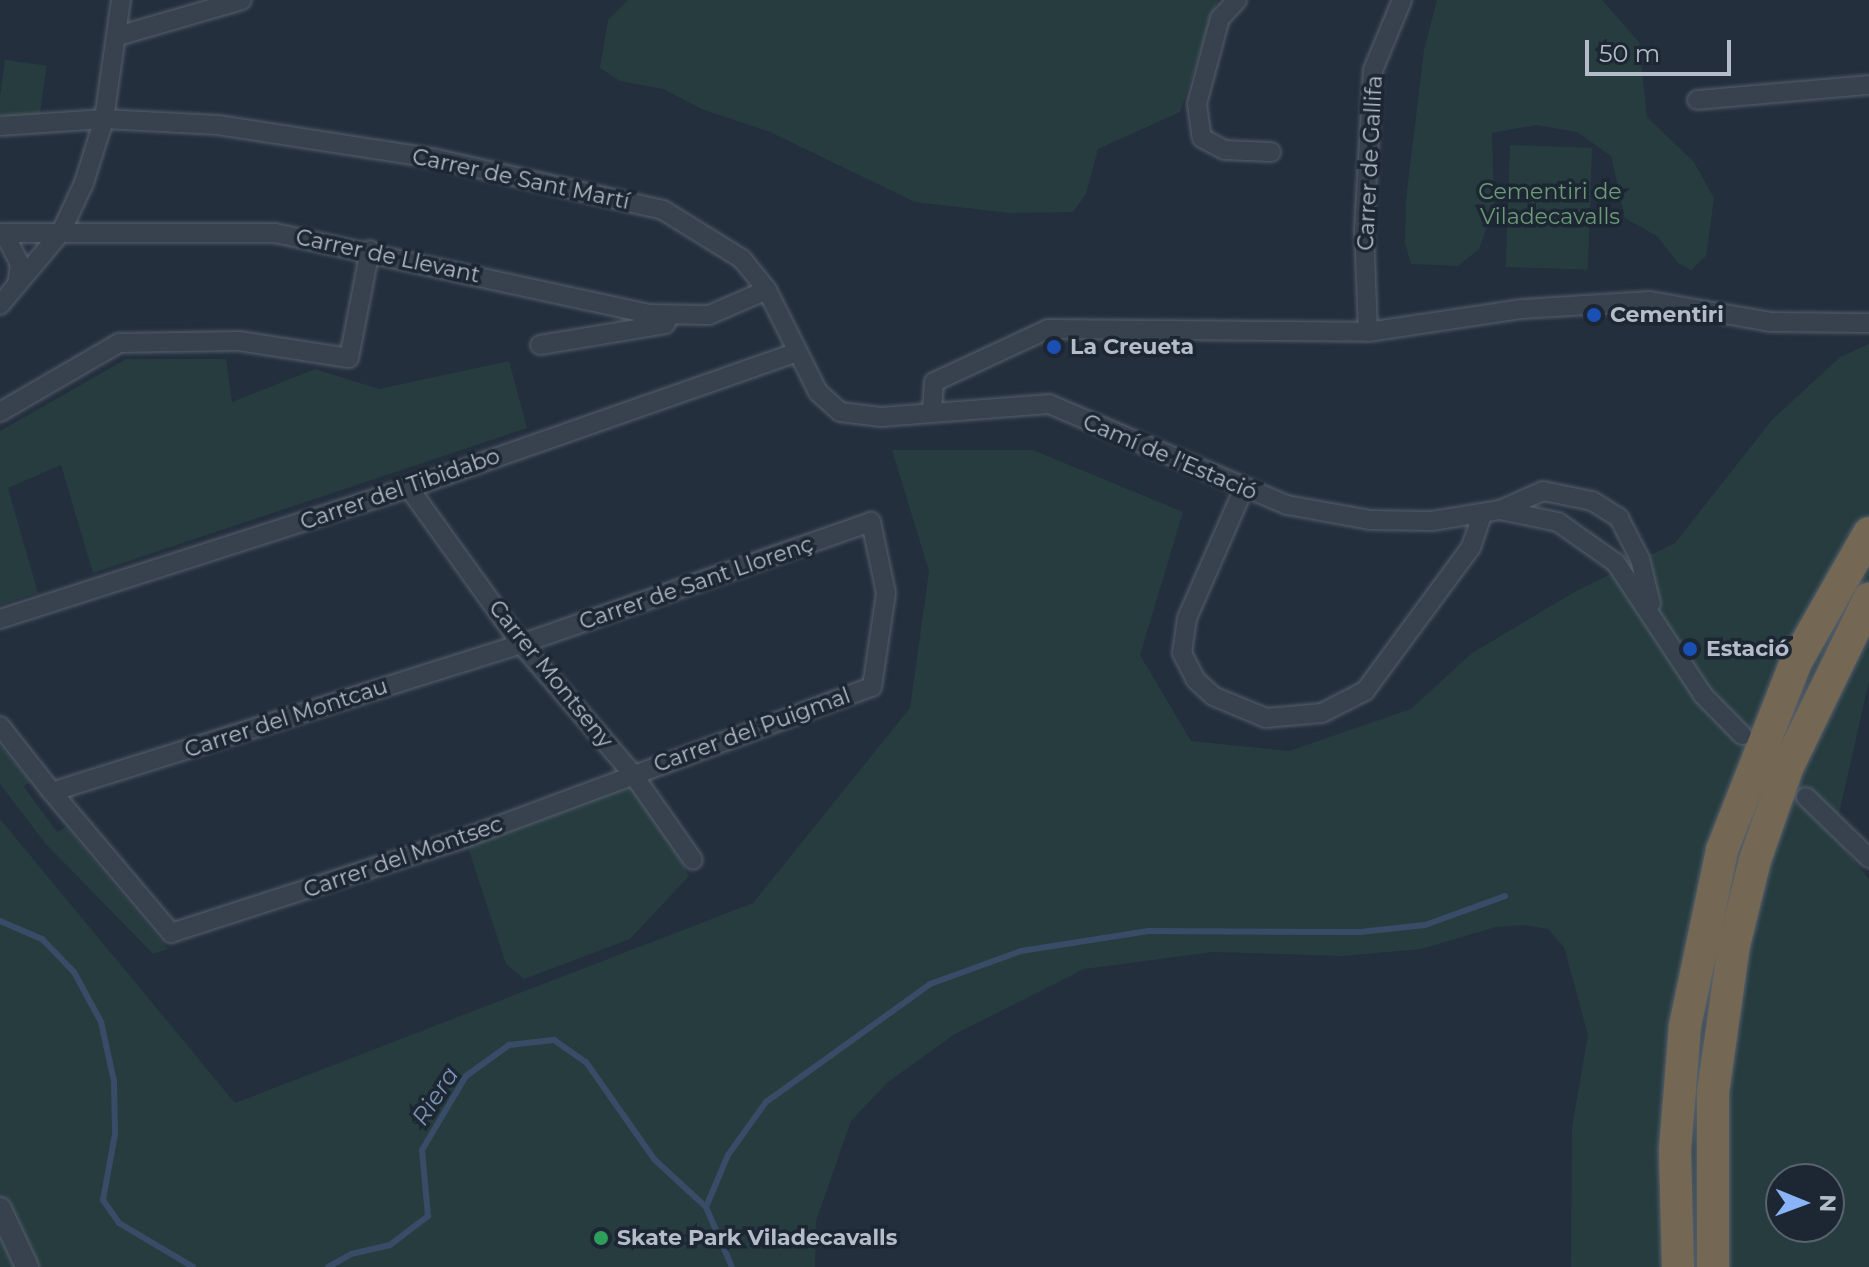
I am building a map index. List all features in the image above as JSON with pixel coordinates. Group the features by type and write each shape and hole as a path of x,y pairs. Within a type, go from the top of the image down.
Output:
{"highway":[{"path":"1662,1267 1665,1183 1690,997 1722,850 1797,660 1869,533"},
{"path":"1713,1267 1713,1092 1731,959 1755,860 1788,766 1869,599"},
{"path":"1735,1267 1730,1154 1739,1017 1767,870 1815,707"},
{"path":"1678,1089 1678,1267"}],"street":[{"path":"0,305 61,232 104,119 121,0"},
{"path":"119,28 242,0"},
{"path":"1237,0 1220,18 1197,104 1202,138 1225,150 1271,152"},
{"name":"Carrer de Gallifa","path":"1368,332 1364,230 1373,70 1402,0"},
{"path":"1697,100 1869,85"},
{"name":"Carrer de Sant Martí","path":"0,126 104,119 218,125 437,159 663,210 742,259 767,290 818,392 840,412"},
{"path":"2,233 20,264 17,285"},
{"name":"Carrer de Llevant","path":"2,233 275,233 370,250 649,314 709,315 767,290"},
{"path":"0,412 119,343 239,341 349,358 370,250"},
{"path":"932,411 934,382 1048,329 1368,332 1522,309 1650,301 1770,322 1869,323"},
{"path":"540,345 665,324 671,314"},
{"name":"Carrer del Tibidabo","path":"0,619 409,488 797,352"},
{"name":"Camí de l'Estació","path":"840,412 858,417 1049,404 1243,490 1287,505 1370,520 1432,521 1492,512 1543,491 1592,501 1619,518 1640,559 1658,624"},
{"name":"Carrer Montseny","path":"409,488 521,644 632,773 693,860"},
{"path":"1243,490 1187,618 1182,653 1196,680 1213,696 1266,718 1322,713 1365,691 1471,547 1492,512"},
{"name":"Camí de l'Estació","path":"1492,512 1558,522 1592,542 1616,563 1703,695 1742,735"},
{"name":"Carrer de Sant Llorenç","path":"521,644 871,522 886,593 872,687"},
{"name":"Carrer del Montcau","path":"52,792 521,644"},
{"name":"Carrer del Puigmal","path":"632,773 872,687"},
{"path":"0,726 52,792"},
{"name":"Carrer del Montsec","path":"52,792 171,933 465,838 632,773"},
{"path":"1806,797 1869,858"},
{"path":"0,1209 27,1267"},
{"path":"15,1238 40,1267"}],"green space":[{"path":"628,0 1218,0 1180,112 1098,149 1086,194 1073,212 1009,213 915,202 770,132 704,110 663,89 620,81 600,68 608,20"},
{"path":"1437,0 1602,0 1639,42 1647,117 1694,162 1714,198 1706,256 1691,270 1678,263 1657,236 1625,218 1611,156 1577,132 1536,125 1492,133 1494,207 1479,249 1458,266 1411,264 1405,243 1406,200 1424,50"},
{"path":"5,60 47,66 39,120 0,115"},
{"name":"Cementiri de Viladecavalls","path":"1510,145 1592,148 1588,270 1506,267"},
{"path":"1869,344 1869,681 1834,836 1869,879 1869,1267 1571,1267 1572,1127 1588,1035 1564,947 1548,929 1524,925 1496,927 1421,949 1343,956 1213,952 1084,969 955,1034 888,1082 851,1121 816,1221 815,1267 0,1267 0,819 235,1103 753,903 910,708 929,571 892,450 1033,450 1183,512 1140,655 1191,741 1289,751 1411,709 1472,653 1578,590 1675,543 1772,420 1840,357"},
{"path":"126,359 226,359 232,402 315,369 379,389 509,361 527,428 93,573 61,465 8,488 38,593 0,605 0,431"},
{"path":"0,745 30,781 24,787 57,832 66,827 168,949 153,954 45,843 0,784"},
{"path":"632,773 689,876 630,939 524,979 506,964 465,838"}],"waterway":[{"path":"706,1207 728,1155 766,1102 930,984 1021,951 1148,931 1360,932 1425,925 1505,896"},
{"name":"Riera","path":"0,921 42,939 74,972 101,1022 114,1081 115,1134 103,1200 119,1223 193,1267"},
{"name":"Riera","path":"328,1267 351,1254 390,1245 428,1216 422,1150 466,1076 509,1045 554,1040 586,1062 655,1160 706,1207 732,1267"}],"place":[{"name":"Cementiri","path":"1594,315"},
{"name":"La Creueta","path":"1054,347"},
{"name":"Estació","path":"1690,649"},
{"name":"Skate Park Viladecavalls","path":"601,1238"}]}
